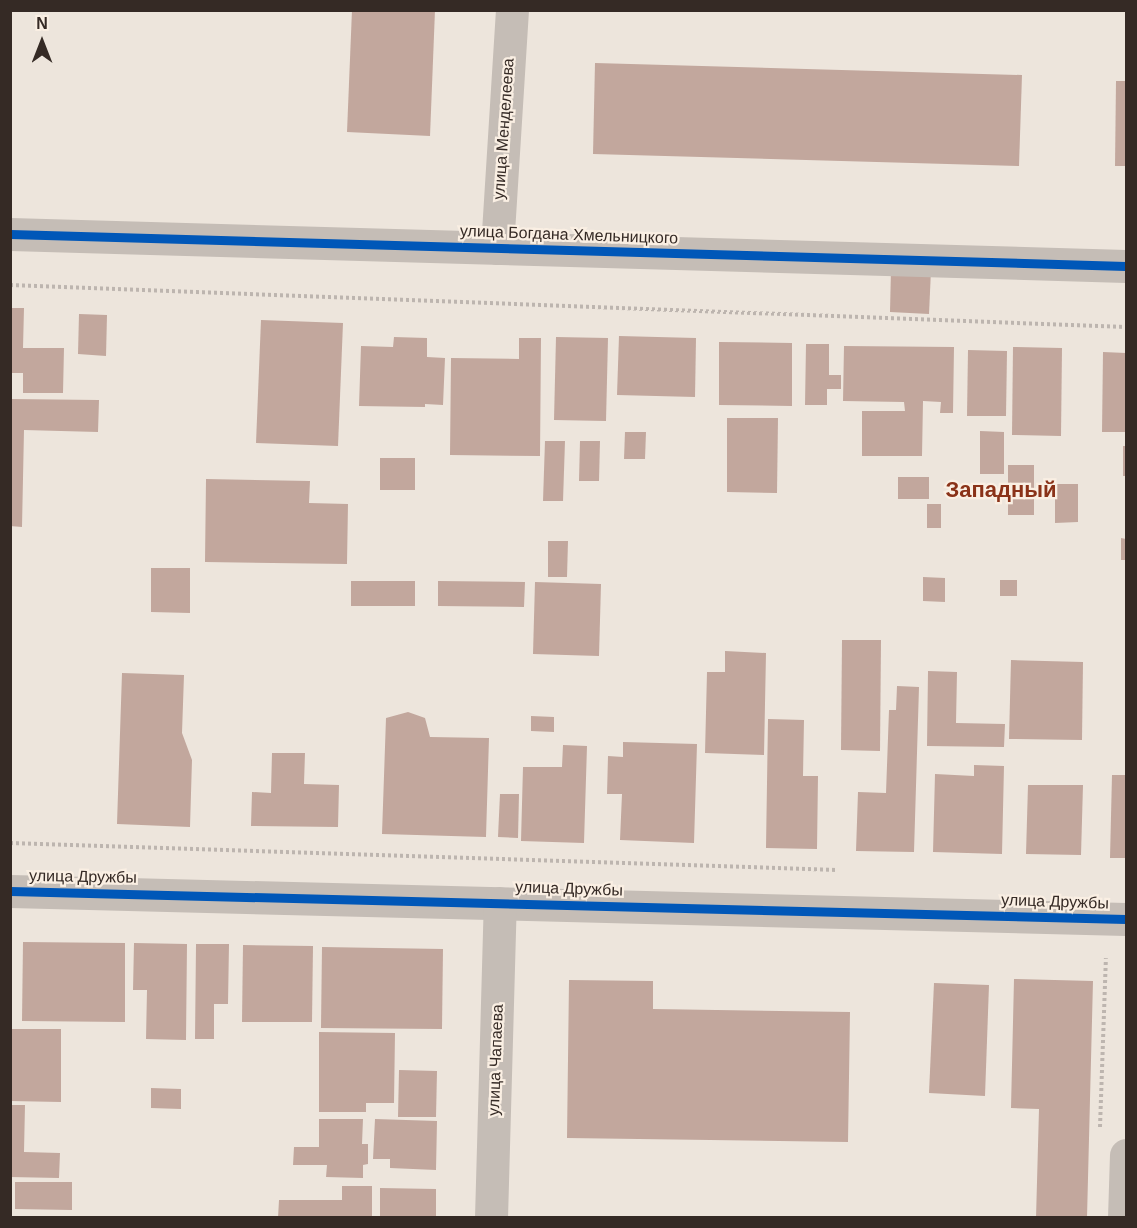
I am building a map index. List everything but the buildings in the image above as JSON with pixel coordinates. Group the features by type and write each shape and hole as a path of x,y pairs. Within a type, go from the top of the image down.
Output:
{"street":[{"name":"улица Менделеева","path":"497,248 512,10"},
{"name":"улица Богдана Хмельницкого","path":"10,234 1126,266"},
{"name":"улица Дружбы","path":"10,891 1117,918"},
{"name":"улица Чапаева","path":"491,1218 501,903"},
{"path":"1124,1218 1126,1155"}],"path":[{"path":"10,285 1126,327"},
{"path":"10,843 848,870"},
{"path":"1100,1136 1117,918"}],"cycle path":[{"path":"10,234 1126,266"},
{"path":"10,891 1126,919"}],"district":[{"name":"Западный","path":"1001,490"}]}
